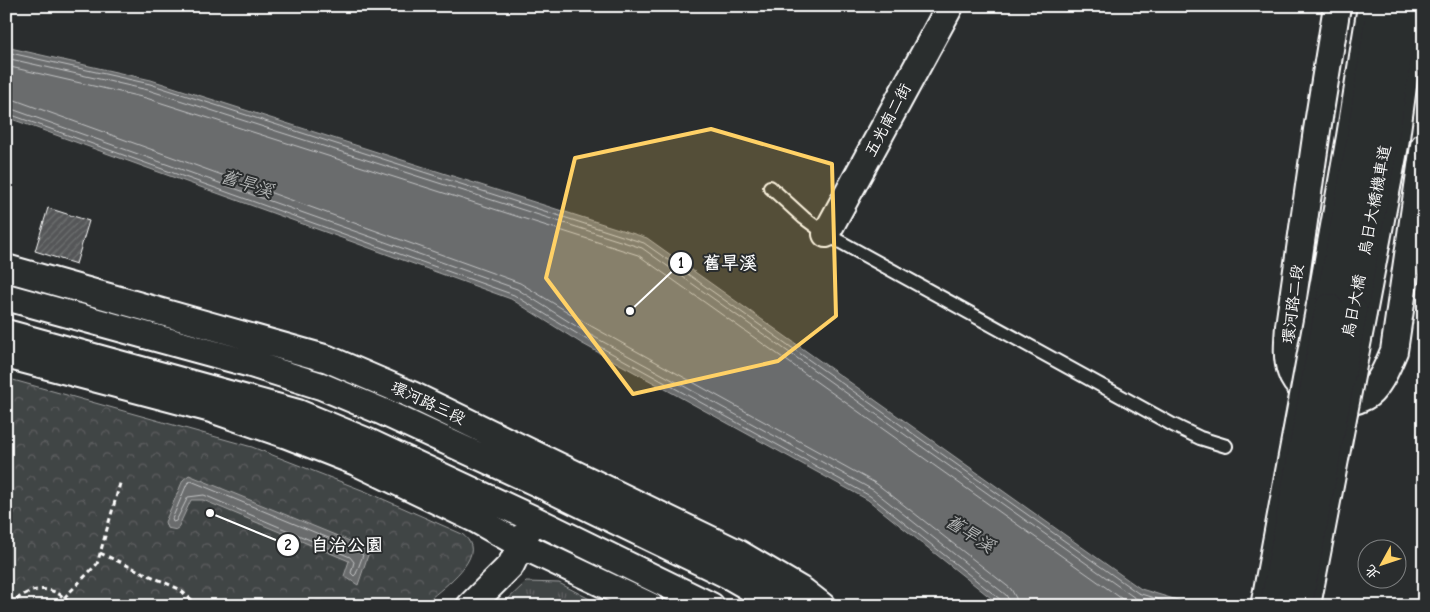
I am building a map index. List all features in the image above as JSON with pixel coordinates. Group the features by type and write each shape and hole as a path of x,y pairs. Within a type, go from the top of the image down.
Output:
{"street":[{"name":"五光南二街","path":"826,234 950,6"},
{"name":"環河路二段","path":"1337,6 1288,326 1287,354 1291,374 1306,393 1328,404 1352,402 1370,393 1384,373 1394,351 1383,142"},
{"name":"烏日大橋","path":"1274,606 1383,142 1381,6"},
{"name":"烏日大橋","path":"1298,606 1383,142 1405,6"},
{"name":"環河路三段","path":"6,268 328,359 412,395 512,442 553,477 782,606"},
{"name":"環河路三段","path":"6,297 251,364 321,386 553,477 736,552 804,592 822,606"},
{"path":"6,333 298,413 366,441 533,519 711,606"},
{"path":"6,355 211,409 356,462 475,518 521,545 650,606"},
{"path":"470,606 511,565 553,477"}],"lane":[{"name":"烏日大橋機車道","path":"1314,606 1383,142 1364,6"},
{"name":"烏日大橋機車道","path":"1257,606 1421,6"},
{"path":"770,187 804,218 826,234 1173,424 1200,438 1226,446"}],"path":[{"path":"64,598 96,564 121,480"},
{"path":"100,553 179,589 199,606"},
{"path":"10,606 25,593 34,590 53,591 72,606"}],"highlighted area":[{"path":"711,129 832,164 836,316 778,361 633,394 546,278 575,158"}],"green space":[{"path":"6,378 252,447 367,492 462,534 470,542 471,554 461,571 421,606 6,606"},
{"path":"526,582 559,583 603,606 501,606"}],"water":[{"path":"6,47 151,80 647,238 1141,589 1197,606 1001,606 868,500 581,343 511,299 6,117"},
{"path":"189,475 357,544 369,552 358,585 344,576 349,561 203,500 191,500 177,530 167,528 165,522 183,480"}],"building":[{"path":"48,208 89,221 76,264 35,251"}],"place":[{"name":"舊旱溪","path":"630,311"},
{"name":"自治公園","path":"210,513"}]}
